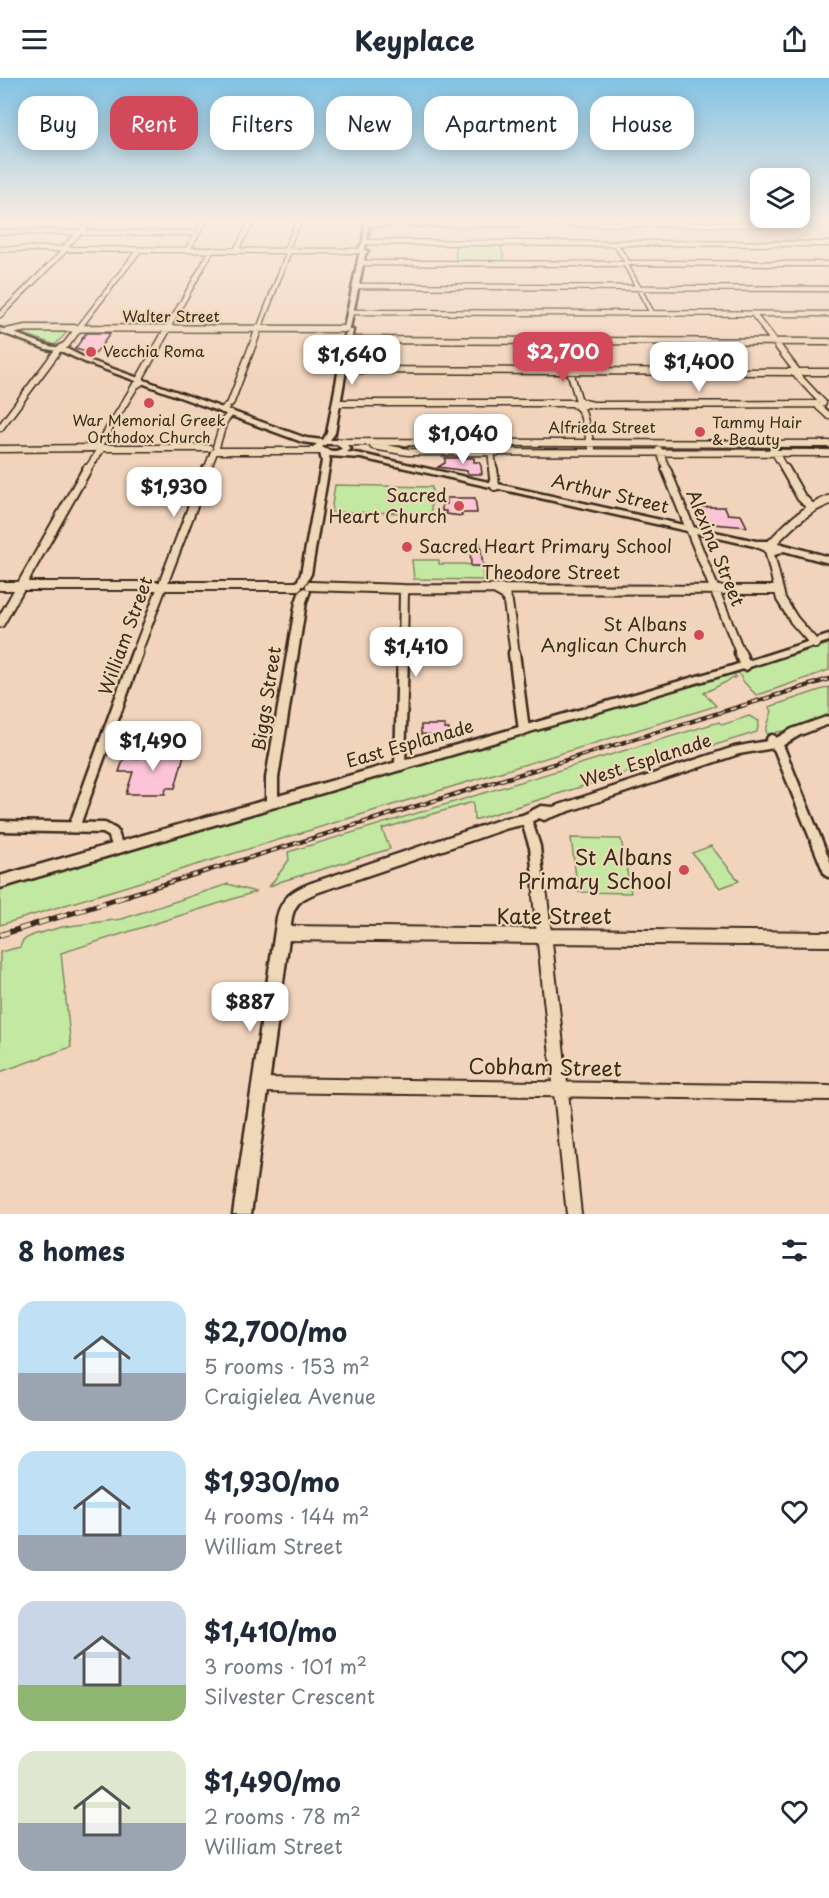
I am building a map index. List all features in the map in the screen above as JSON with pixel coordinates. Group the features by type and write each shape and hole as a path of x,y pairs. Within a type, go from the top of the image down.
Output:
{"street":[{"path":"0,315 40,274"},
{"path":"0,428 120,274"},
{"path":"0,623 199,274"},
{"path":"223,410 231,402 279,274"},
{"name":"Biggs Street","path":"272,803 272,778 304,588 322,449 331,433 358,274"},
{"path":"632,274 652,313"},
{"path":"356,286 829,289"},
{"path":"351,312 829,314"},
{"path":"753,314 829,415"},
{"name":"Walter Street","path":"3,331 22,328 336,329 561,341 829,342"},
{"path":"3,331 223,410 322,449 337,454 342,445"},
{"path":"561,341 594,453"},
{"path":"342,370 829,372"},
{"path":"336,404 822,405"},
{"name":"William Street","path":"74,827 213,449 224,421 231,413"},
{"path":"331,433 342,445"},
{"path":"490,442 495,486"},
{"name":"Alfrieda Street","path":"342,445 490,442 829,444"},
{"name":"Alexina Street","path":"656,443 745,665"},
{"path":"770,443 801,497 811,507"},
{"name":"Alfrieda Street","path":"342,445 362,444 400,452 829,453"},
{"path":"1,448 303,450 342,445"},
{"name":"Arthur Street","path":"342,445 361,456"},
{"name":"Arthur Street","path":"337,454 361,456 775,548"},
{"path":"815,644 789,611 777,590 775,548 795,519 811,507 829,500"},
{"path":"775,548 829,560"},
{"name":"Theodore Street","path":"0,586 777,590"},
{"path":"400,765 404,589"},
{"path":"496,590 505,596 508,602 524,730"},
{"path":"508,602 512,594 519,590"},
{"name":"East Esplanade","path":"0,882 745,665 829,638"},
{"name":"West Esplanade","path":"242,1214 282,933 289,901 298,893 496,828 527,821 550,811 752,746 774,742 829,720"},
{"path":"774,742 829,872"},
{"path":"527,821 535,847 574,1214"},
{"path":"0,826 108,830 114,837 118,848"},
{"name":"Kate Street","path":"282,933 828,939"},
{"name":"Cobham Street","path":"260,1085 829,1093"}],"green space":[{"path":"22,330 68,331 55,345 19,332"},
{"path":"335,485 432,487 431,513 331,512"},
{"path":"412,560 439,560 439,564 482,567 483,580 414,579"},
{"path":"829,644 829,670 764,693 756,695 738,672"},
{"path":"733,672 736,677 704,693 716,706 0,925 0,888"},
{"path":"829,687 829,717 777,732 768,738 766,730 772,711 769,707"},
{"path":"749,716 759,721 757,732 474,820 473,802 382,829 390,849 269,887 289,860 288,852 719,722 722,725"},
{"path":"571,838 621,839 631,893 578,892"},
{"path":"711,846 739,881 720,888 692,853"},
{"path":"228,884 255,892 61,953 71,1047 0,1072 0,952 20,947 23,940 33,935 62,927 122,919"}],"building":[{"path":"86,333 110,334 95,354 75,349"},
{"path":"445,458 474,458 474,462 479,462 481,466 482,474 468,474 467,471 438,467 445,463"},
{"name":"Sacred Heart Church","path":"447,498 475,498 477,513 461,513 462,516 446,514 446,511 442,511 442,504 447,504"},
{"path":"700,507 725,507 728,514 741,515 747,527 713,524 704,518"},
{"path":"470,543 480,543 483,566 471,566"},
{"path":"421,725 445,725 445,729 449,729 449,736 421,734"},
{"path":"140,752 176,752 176,755 184,755 175,788 166,788 165,794 126,794 133,772 119,772 124,758 138,759"}],"railway":[{"path":"122,897 829,679"},
{"path":"0,935 127,896"}],"place":[{"name":"Vecchia Roma","path":"91,352"},
{"name":"War Memorial Greek Orthodox Church","path":"149,403"},
{"name":"Tammy Hair & Beauty","path":"700,432"},
{"name":"Sacred Heart Church","path":"459,506"},
{"name":"Sacred Heart Primary School","path":"407,547"},
{"name":"St Albans Anglican Church","path":"699,635"},
{"name":"St Albans Primary School","path":"684,870"}]}
